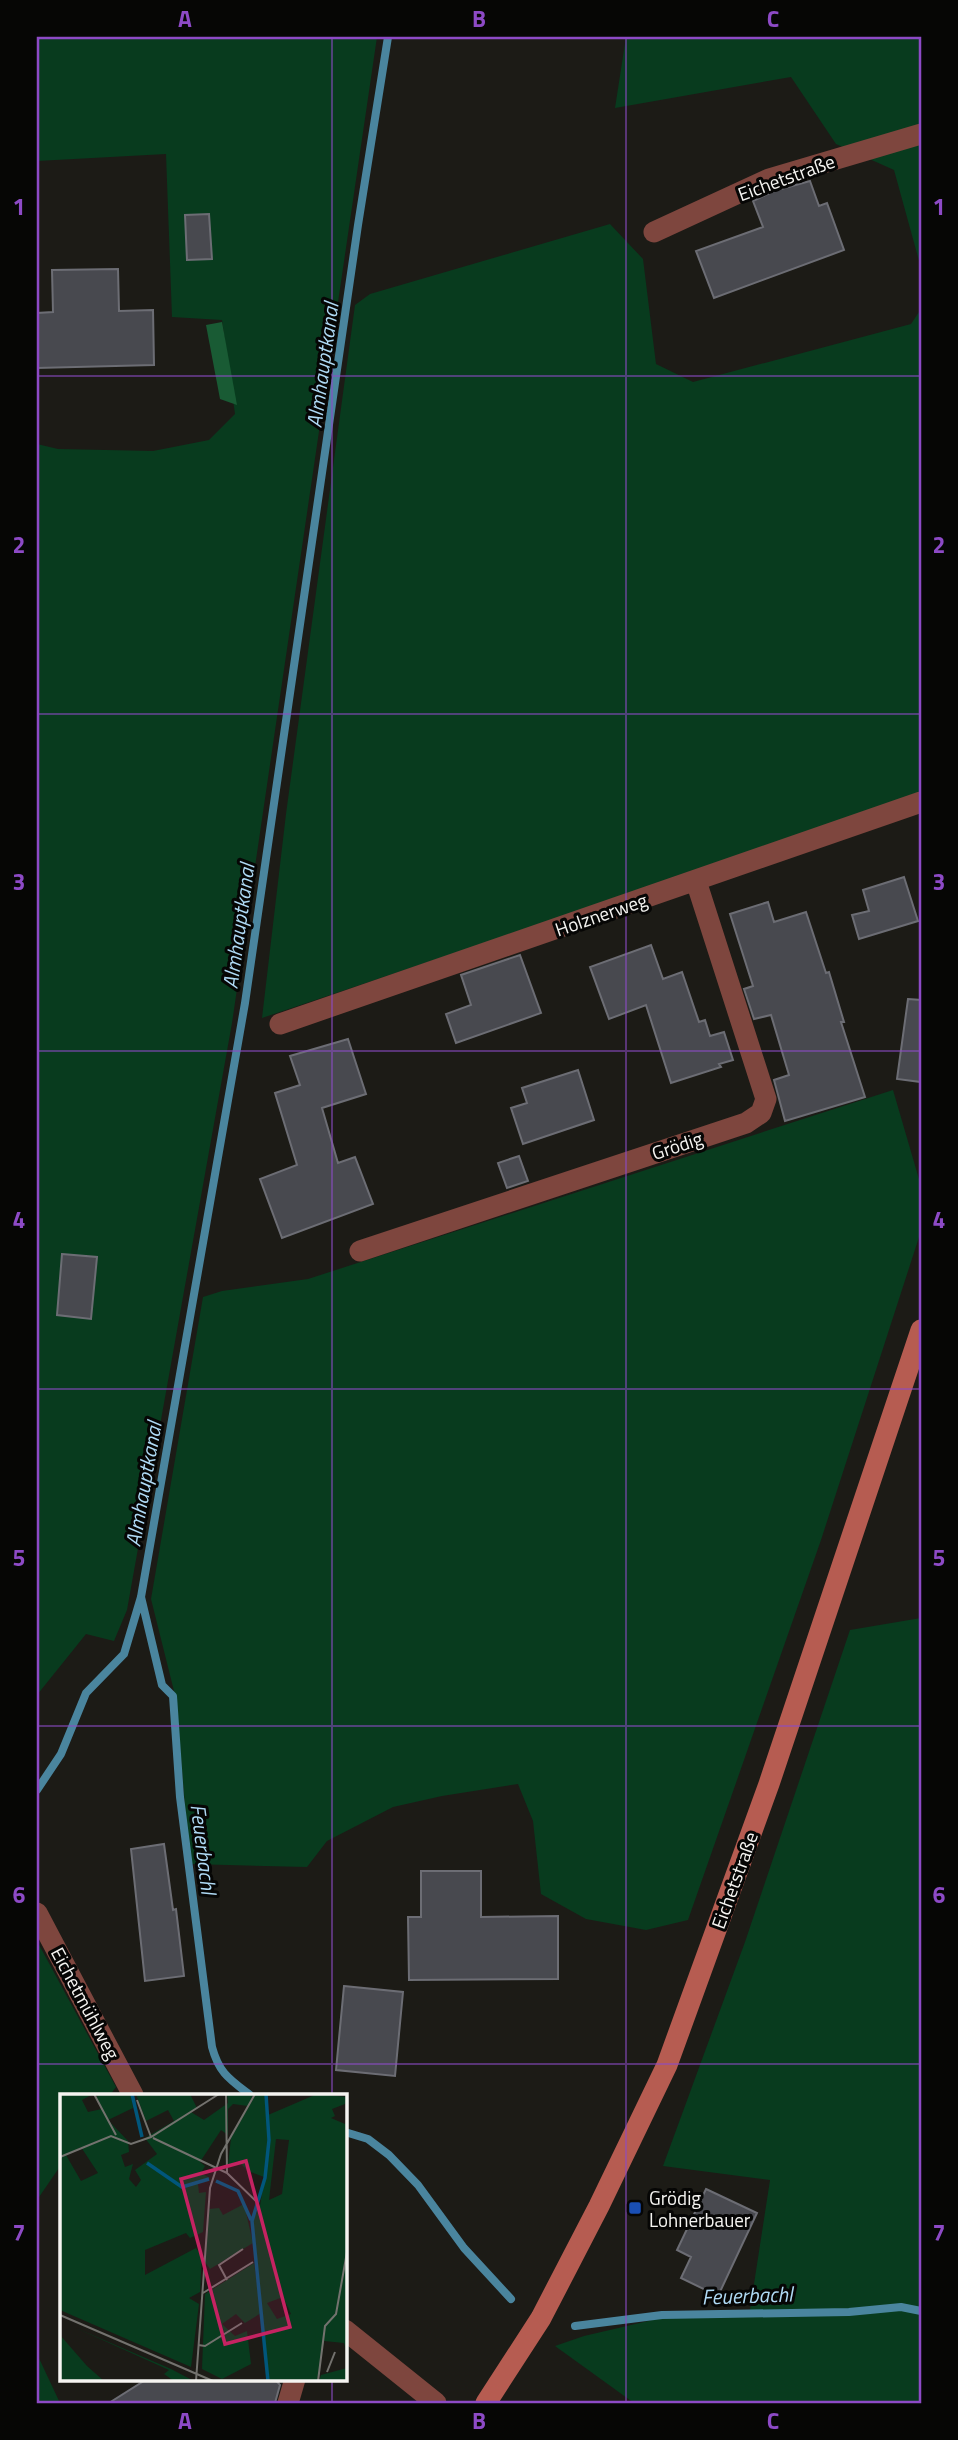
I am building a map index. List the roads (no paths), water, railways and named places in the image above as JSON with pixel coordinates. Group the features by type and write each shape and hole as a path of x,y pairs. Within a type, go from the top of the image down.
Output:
{"main road":[{"name":"Eichetstraße","path":"486,2403 541,2318 667,2065 769,1784 921,1330"}],"street":[{"name":"Eichetstraße","path":"654,232 769,179 921,134"},
{"name":"Holznerweg","path":"280,1024 921,803"},
{"name":"Grödig","path":"360,1251 746,1123 761,1114 766,1099 696,881"},
{"name":"Eichetmühlweg","path":"37,1913 132,2094"},
{"path":"346,2331 436,2403"},
{"path":"288,2403 295,2380"}],"waterway":[{"name":"Almhauptkanal","path":"37,1790 61,1754 86,1693 124,1654 141,1597 245,1003 358,225 388,37"},
{"name":"Feuerbachl","path":"141,1597 162,1685 173,1696 180,1797 212,2047 226,2075 249,2094"},
{"name":"Feuerbachl","path":"346,2132 368,2139 389,2155 418,2185 464,2248 511,2299"},
{"name":"Feuerbachl","path":"575,2326 662,2315 849,2312 901,2307 921,2311"}],"place":[{"name":"Grödig Lohnerbauer","path":"635,2208"}]}
